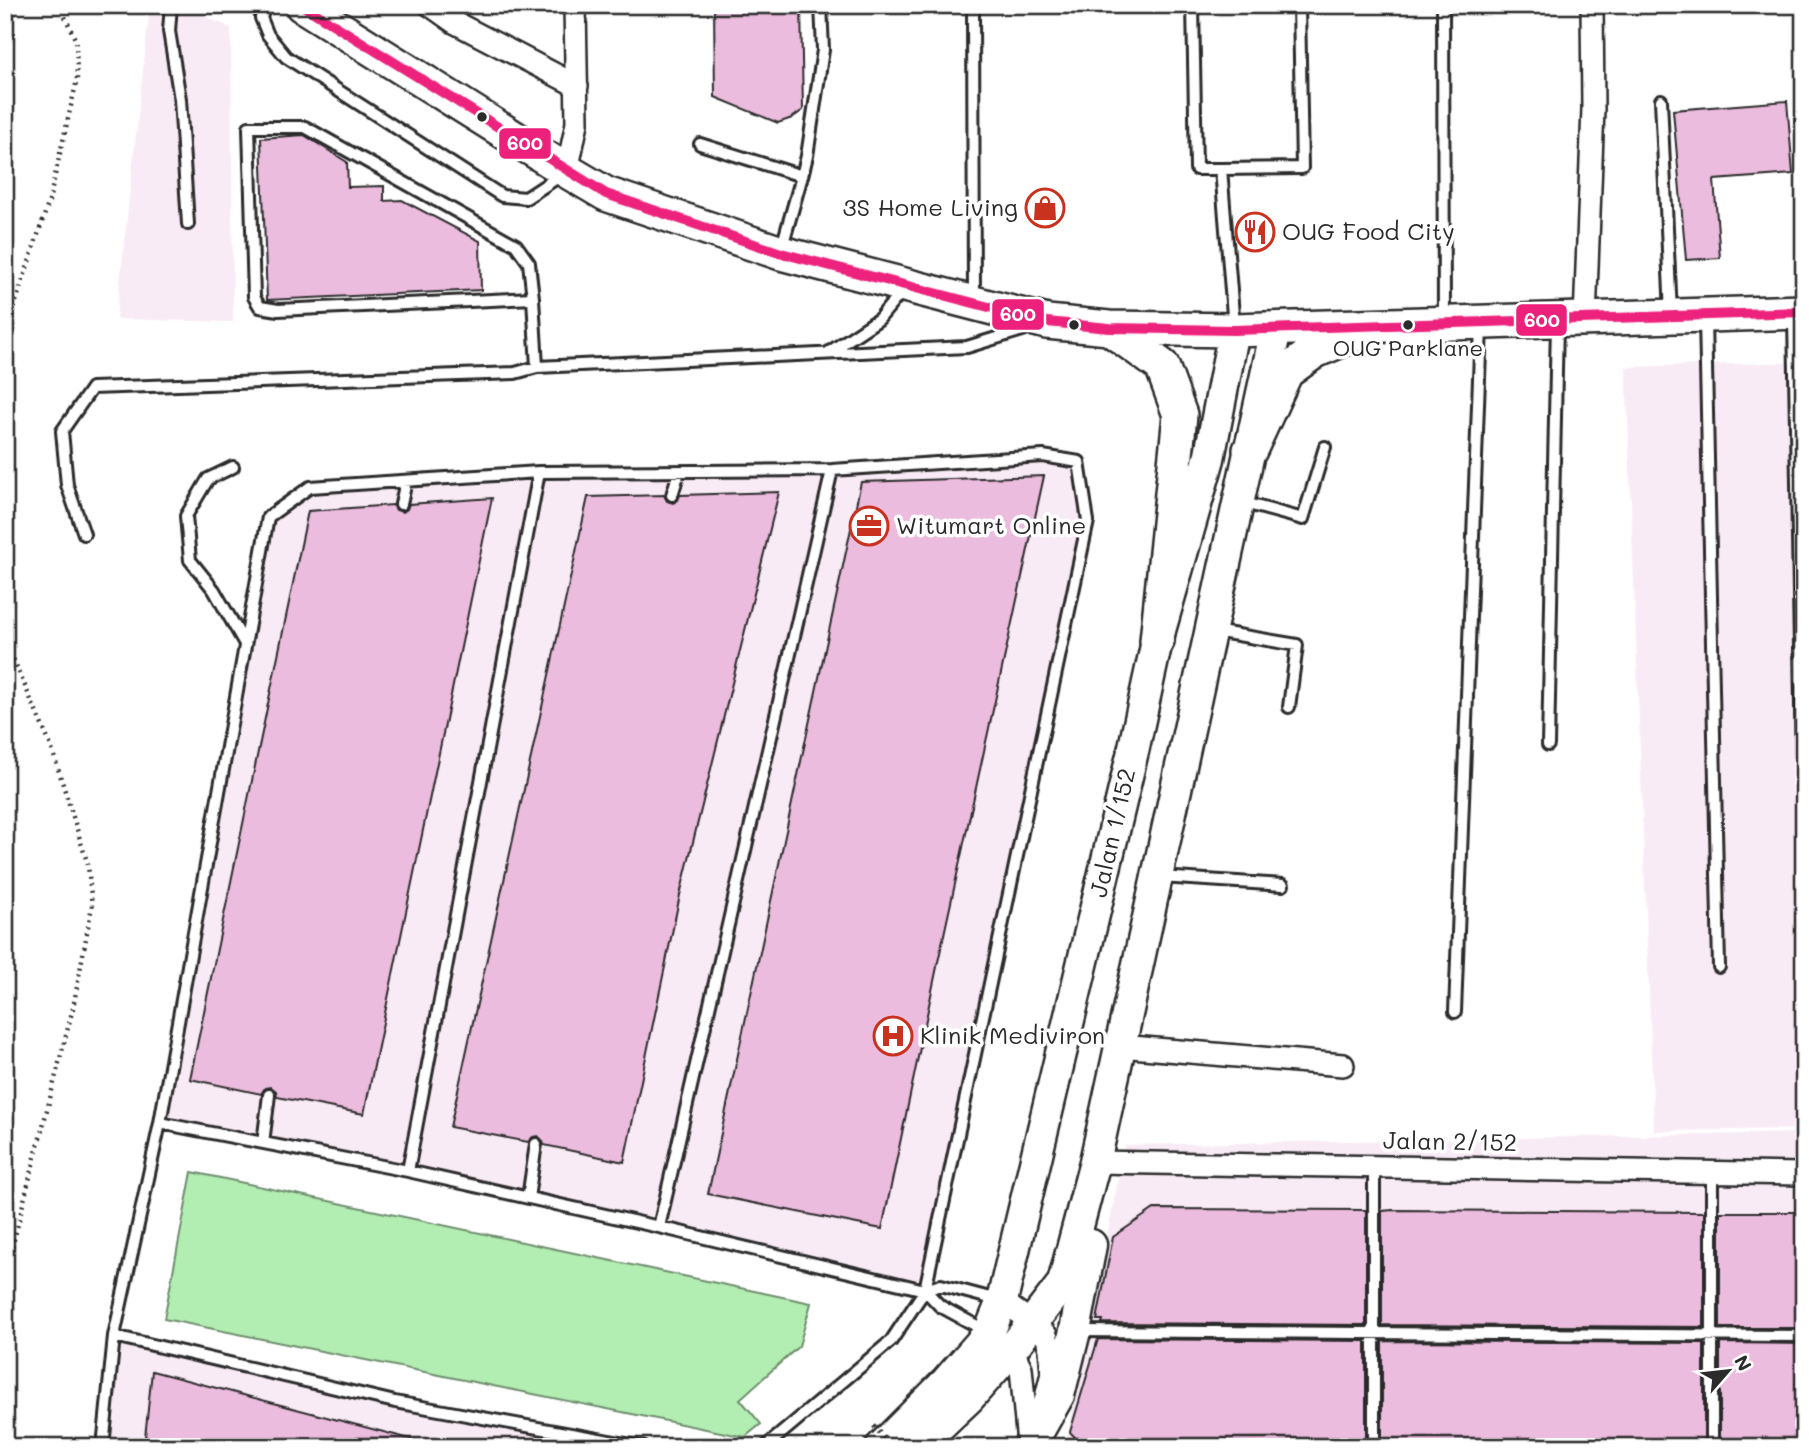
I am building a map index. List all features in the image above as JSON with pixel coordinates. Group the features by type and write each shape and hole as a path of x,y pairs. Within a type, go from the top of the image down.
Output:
{"main road":[{"path":"302,5 606,194 781,253 1047,322 1109,328 1234,330 1799,312"},
{"path":"1250,450 1286,372 1315,351 1376,326"},
{"path":"1109,328 1162,366 1180,415 1157,641"}],"street":[{"path":"430,5 458,13 577,86"},
{"path":"567,171 577,123 575,5"},
{"path":"1571,320 1593,108 1592,5"},
{"path":"878,1436 1001,1341 1033,1323 1063,1283 1095,1162 1276,329"},
{"name":"Jalan 1/152","path":"1001,1341 1002,1301 1157,641 1209,460 1234,330"},
{"path":"1120,1046 1343,1065"},
{"path":"1032,1442 1059,1395 1075,1331 1097,1216 1095,1162"},
{"name":"Jalan 2/152","path":"1095,1162 1804,1174"},
{"path":"1002,1301 1046,1335 1050,1349 1052,1373 1032,1442"},
{"path":"1001,1341 1021,1368 1032,1442"},
{"path":"917,1447 969,1398 1001,1341"}],"lane":[{"path":"171,5 169,31 180,99 188,224"},
{"path":"265,5 261,18 268,35 286,57 502,197 527,198 567,171"},
{"path":"781,253 807,156 823,50 821,5"},
{"path":"973,5 974,302"},
{"path":"1193,5 1196,169 1302,168 1299,5"},
{"path":"1443,5 1444,324"},
{"path":"1661,100 1671,317"},
{"path":"533,298 278,310 260,307 254,297 249,127 305,127 516,245 529,263 533,298 537,367"},
{"path":"700,144 802,176"},
{"path":"1221,169 1234,330"},
{"path":"825,354 878,319 907,285"},
{"path":"1799,312 1803,812"},
{"path":"1705,315 1719,967"},
{"path":"1548,745 1571,320"},
{"path":"84,534 67,485 62,431 92,388 515,373 537,367 967,347 1047,322"},
{"path":"1455,1012 1481,323"},
{"path":"1239,501 1303,519 1325,447"},
{"path":"103,1447 114,1336 160,1123 268,517 310,487 539,472 832,470 1043,456 1079,462 1088,521 925,1290 891,1341 765,1447"},
{"path":"233,467 208,479 186,516 190,560 214,590 245,644"},
{"path":"659,1227 832,470"},
{"path":"408,1171 539,472"},
{"path":"673,495 678,472"},
{"path":"401,505 406,481"},
{"path":"1210,630 1297,645 1289,708"},
{"path":"1157,877 1283,885"},
{"path":"263,1143 269,1095"},
{"path":"160,1123 408,1171 925,1290 941,1285 1002,1301"},
{"path":"528,1198 536,1144"},
{"path":"1374,1167 1374,1447"},
{"path":"1712,1172 1712,1447"},
{"path":"925,1290 940,1306 1001,1341"},
{"path":"1075,1331 1804,1336"},
{"path":"114,1336 396,1402 643,1447"}],"path":[{"path":"5,335 48,201 77,80 76,41 57,5"},
{"path":"5,9 9,18 10,41 5,70"},
{"path":"5,640 51,746 88,865 92,906 73,1008 5,1275"},
{"path":"878,1436 891,1447"}],"shaded area":[{"path":"150,5 179,5 231,28 233,322 116,319"},
{"path":"1804,362 1804,1129 1654,1131 1626,367"},
{"path":"1042,462 1073,468 1082,524 920,1282 390,1161 167,1118 274,520 313,493 545,478 692,477"},
{"path":"1804,1133 1804,1447 1042,1447 1067,1440 1125,1145"},
{"path":"120,1344 409,1412 605,1447 110,1447"}],"green space":[{"path":"192,1172 811,1303 799,1346 740,1399 761,1424 745,1437 164,1319"}],"building":[{"path":"714,5 801,5 803,110 778,123 715,97"},
{"path":"1787,101 1793,174 1714,180 1720,258 1686,260 1673,110"},
{"path":"304,135 347,162 348,187 384,186 384,201 402,200 480,241 481,290 267,300 261,138"},
{"path":"1044,476 882,1229 708,1194 861,482"},
{"path":"779,492 680,895 624,1162 544,1145 538,1136 528,1142 450,1127 588,497 664,495 667,501 673,503 680,495"},
{"path":"492,498 364,1114 277,1097 276,1091 271,1087 265,1088 261,1094 190,1079 308,511 393,505 396,510 403,512 409,504"},
{"path":"1154,1209 1366,1210 1366,1325 1102,1323 1103,1320 1097,1320 1113,1237"},
{"path":"1382,1211 1704,1212 1704,1327 1382,1325"},
{"path":"1720,1212 1804,1212 1804,1328 1720,1328"},
{"path":"1098,1339 1366,1341 1366,1447 1084,1447 1070,1432"},
{"path":"1382,1341 1704,1343 1704,1447 1382,1447"},
{"path":"1720,1343 1804,1344 1804,1447 1720,1447"},
{"path":"152,1371 414,1440 413,1447 144,1447"}],"transit line":[{"name":"600","path":"302,5 606,194 781,253 1047,322 1109,328 1234,330 1804,312"}],"place":[{"name":"3S Home Living","path":"1045,208"},
{"name":"OUG Food City","path":"1255,232"},
{"name":"OUG Parklane","path":"1408,325"},
{"name":"Witumart Online","path":"869,526"},
{"name":"Klinik Mediviron","path":"893,1036"}]}
